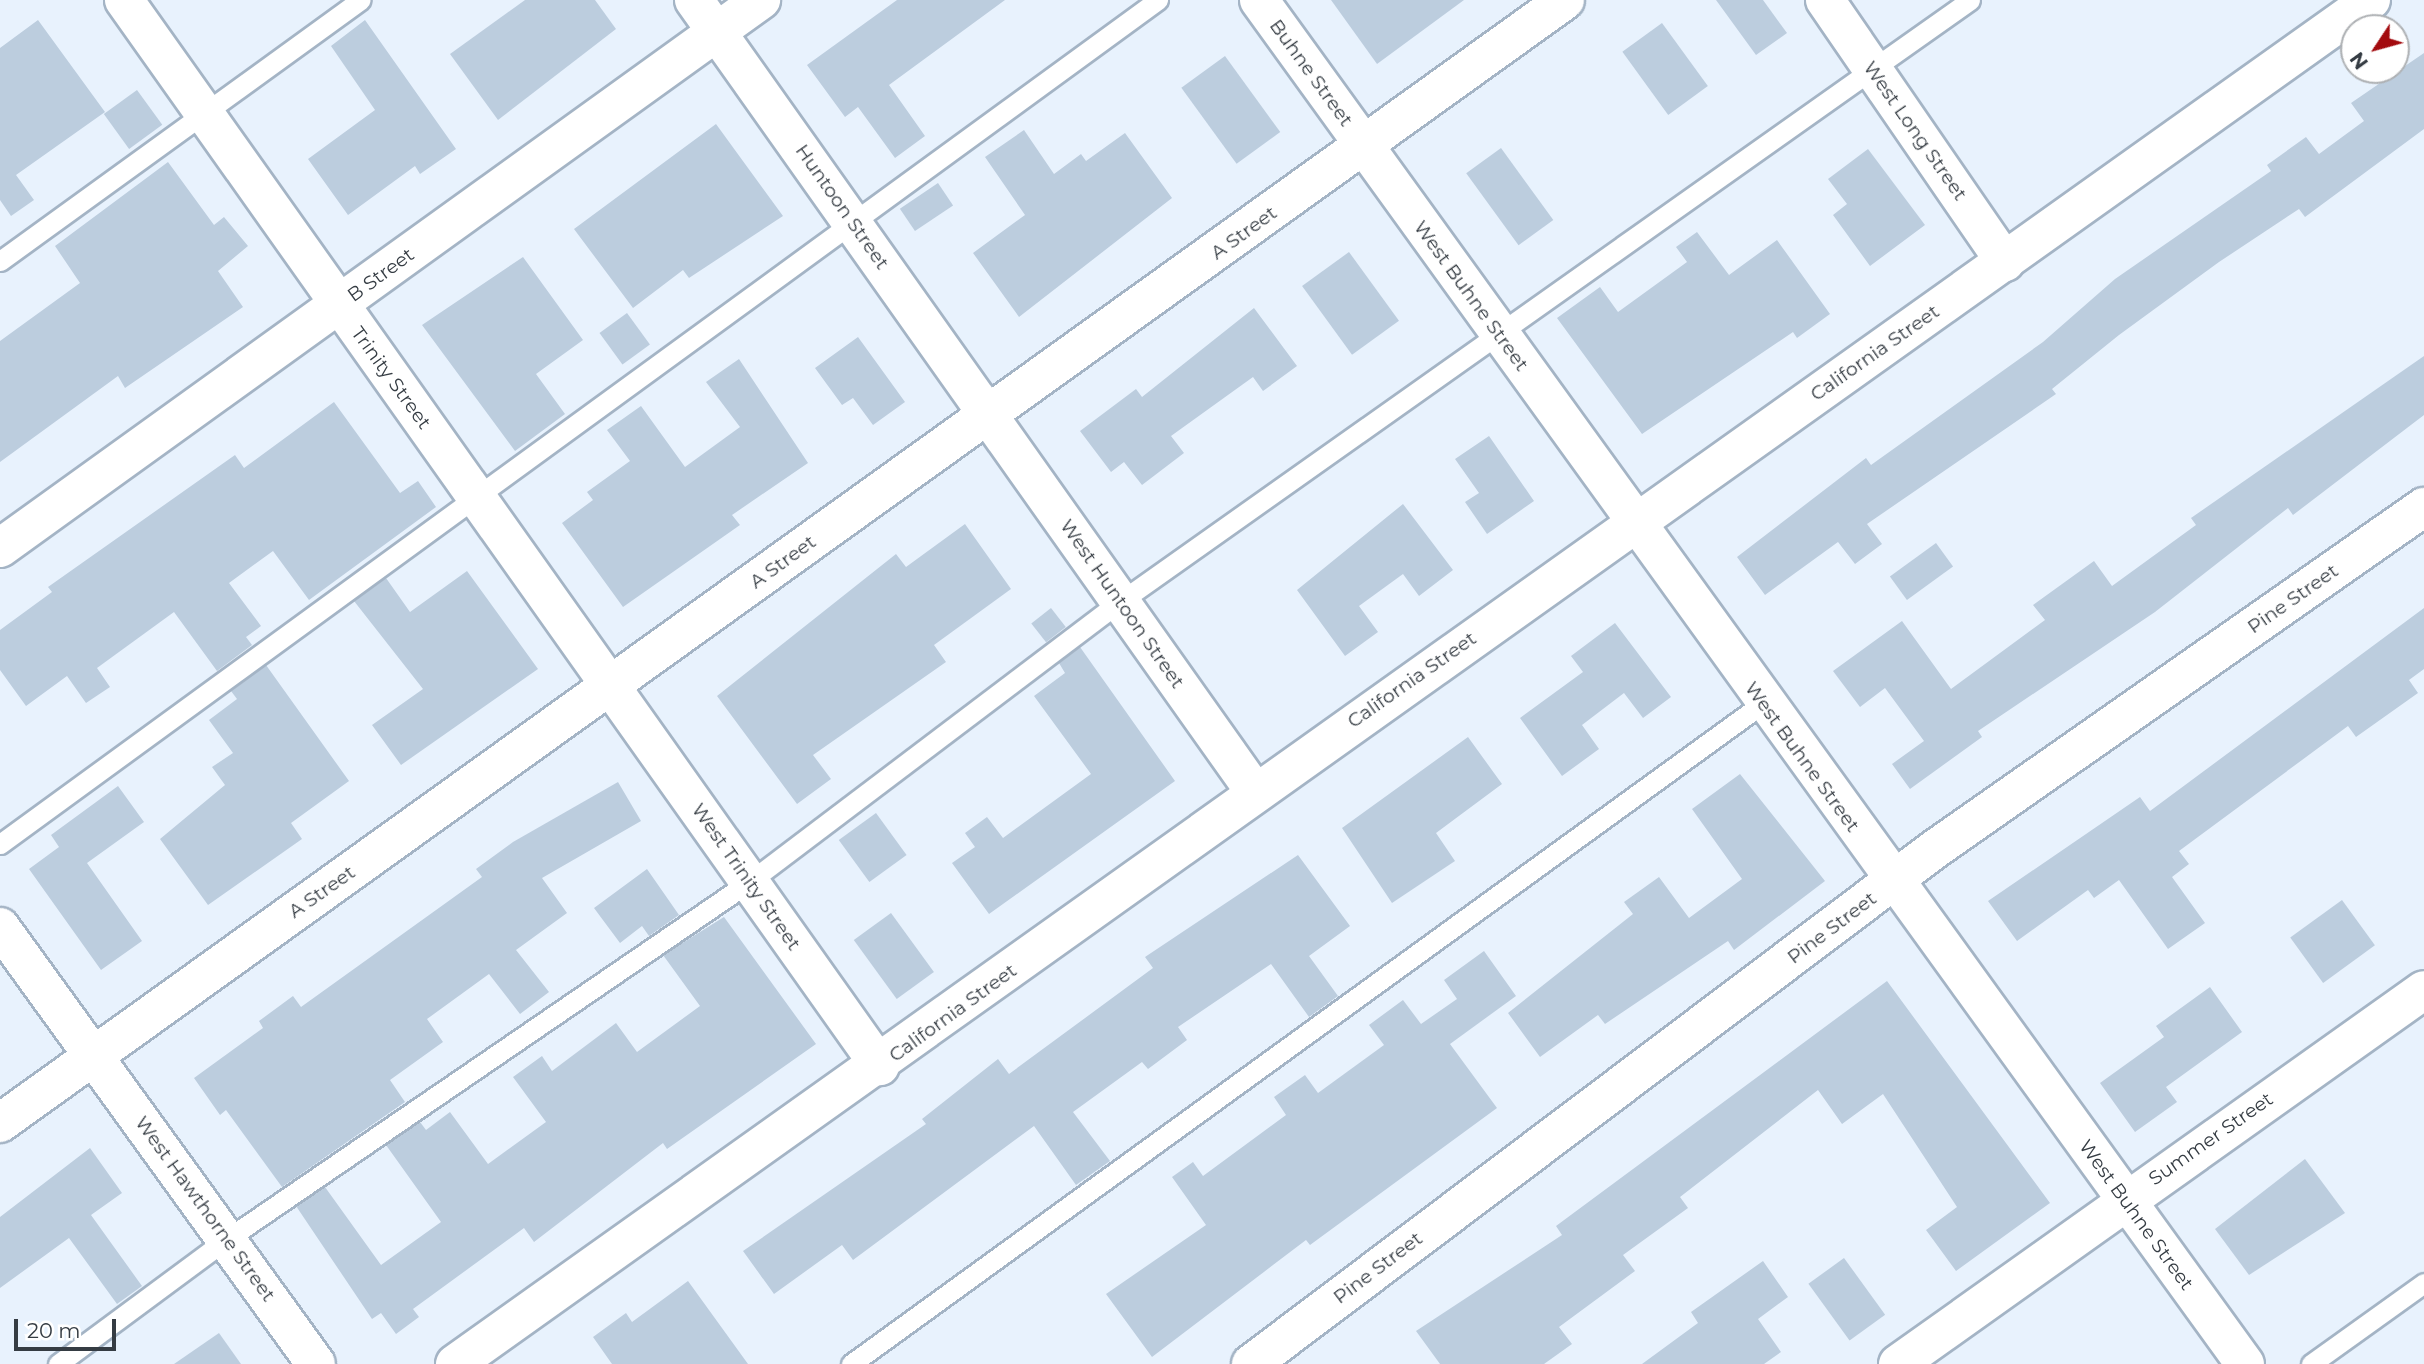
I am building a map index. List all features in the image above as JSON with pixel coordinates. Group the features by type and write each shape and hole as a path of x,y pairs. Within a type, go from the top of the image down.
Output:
{"street":[{"name":"Trinity Street","path":"124,0 203,116 611,687"},
{"name":"Huntoon Street","path":"694,0 988,416"},
{"name":"B Street","path":"0,548 761,0"},
{"name":"Buhne Street","path":"1259,0 1364,147"},
{"name":"A Street","path":"0,1123 1364,147 1565,0"},
{"name":"West Long Street","path":"1825,0 2005,262"},
{"name":"California Street","path":"456,1364 880,1066 1255,792 2371,0"},
{"name":"West Buhne Street","path":"1364,147 1763,703 2245,1364"},
{"name":"West Huntoon Street","path":"988,416 1255,792"},
{"name":"Pine Street","path":"1251,1364 1894,883 2424,507"},
{"name":"West Trinity Street","path":"611,687 880,1066"},
{"name":"West Hawthorne Street","path":"0,927 316,1364"},
{"name":"Summer Street","path":"1898,1364 2124,1200 2424,990"}],"lane":[{"path":"0,261 360,0"},
{"path":"0,844 475,495 1158,0"},
{"path":"58,1364 227,1239 749,882 1121,601 1497,331 1970,0"},
{"path":"852,1364 1763,703"},
{"path":"2311,1364 2424,1283"}],"building":[{"path":"525,0 595,0 616,29 498,120 450,54"},
{"path":"897,0 1005,0 889,85 925,136 895,158 858,107 845,117 807,65"},
{"path":"1331,0 1464,0 1377,64"},
{"path":"1716,0 1763,0 1787,33 1756,55"},
{"path":"38,20 105,112 16,175 34,200 11,216 0,200 0,48"},
{"path":"365,20 456,149 420,174 415,166 348,215 308,159 375,110 331,46"},
{"path":"1662,23 1708,86 1668,115 1622,52"},
{"path":"2424,53 2424,129 2305,217 2299,209 2219,262 2119,335 2052,389 2056,394 1867,524 1882,544 1855,564 1838,542 1765,595 1737,557 1866,458 1871,465 2043,342 2115,279 2271,171 2267,165 2306,137 2319,154 2364,121 2351,103 2379,84 2410,84 2410,63"},
{"path":"1225,56 1280,132 1237,164 1181,88"},
{"path":"137,90 162,125 129,149 104,114"},
{"path":"716,124 783,216 689,278 683,270 633,308 574,229"},
{"path":"1024,130 1054,174 1081,154 1086,161 1125,133 1172,198 1019,317 973,253 1025,215 985,157"},
{"path":"1501,148 1553,220 1519,245 1466,173"},
{"path":"1868,149 1925,225 1870,266 1833,215 1847,204 1828,179"},
{"path":"168,162 214,225 224,217 248,246 218,271 243,307 125,388 118,376 0,462 0,341 80,283 55,246"},
{"path":"938,183 953,205 915,231 900,209"},
{"path":"1697,232 1729,275 1777,240 1830,314 1797,338 1793,332 1642,434 1557,318 1600,287 1618,312 1687,262 1676,247"},
{"path":"1349,252 1399,321 1352,355 1302,286"},
{"path":"523,257 583,340 536,374 565,414 515,451 422,325"},
{"path":"1254,308 1297,366 1263,391 1253,377 1171,436 1184,453 1142,485 1124,462 1111,472 1080,431 1136,389 1142,397"},
{"path":"627,313 650,345 622,365 599,333"},
{"path":"858,337 905,402 873,425 853,398 842,405 815,368"},
{"path":"2424,356 2424,415 2293,515 2288,508 2155,612 1978,731 1982,737 1910,789 1892,764 1924,741 1885,688 1860,707 1833,671 1902,621 1951,689 2045,620 2033,605 2094,561 2112,586 2196,525 2191,518"},
{"path":"739,359 808,463 732,515 740,525 623,607 562,523 593,500 587,492 630,461 607,430 641,406 685,467 740,427 706,382"},
{"path":"334,402 400,493 418,481 436,507 309,600 273,551 229,583 261,626 246,637 252,645 217,671 174,612 97,668 110,687 86,703 67,676 26,706 0,670 0,630 52,592 48,587 235,455 244,468"},
{"path":"1489,436 1534,501 1487,534 1465,502 1479,493 1455,459"},
{"path":"1403,504 1453,570 1419,596 1403,574 1359,606 1378,632 1345,656 1297,590"},
{"path":"965,524 1011,589 934,645 946,662 813,755 831,779 797,804 717,696 896,554 906,567"},
{"path":"1936,543 1953,566 1907,600 1890,577"},
{"path":"467,571 538,669 401,765 372,725 423,689 354,601 386,578 410,612"},
{"path":"1051,608 1066,627 1046,642 1031,623"},
{"path":"2424,608 2424,669 2409,680 2418,693 2356,737 2348,726 2179,851 2189,864 2172,877 2205,923 2168,949 2119,880 2094,898 2088,890 2017,941 1988,901 2140,797 2150,811"},
{"path":"1615,623 1671,697 1643,718 1624,693 1582,725 1599,749 1562,776 1520,718 1583,672 1571,656"},
{"path":"1080,647 1175,781 989,914 952,863 975,847 965,833 987,817 1003,838 1091,774 1034,696 1065,673 1059,663"},
{"path":"266,665 349,781 291,823 302,839 208,905 160,839 225,785 212,767 233,753 209,720 237,699 231,691"},
{"path":"1468,737 1502,784 1436,833 1455,861 1392,903 1342,828"},
{"path":"1740,774 1825,881 1734,950 1728,941 1605,1024 1598,1015 1540,1057 1508,1013 1633,914 1624,902 1659,877 1689,918 1742,879 1692,809"},
{"path":"618,782 641,821 542,878 567,913 516,950 549,992 520,1014 489,974 427,1019 443,1042 390,1080 405,1102 282,1187 226,1110 220,1115 194,1078 263,1028 259,1021 293,996 301,1007 482,877 476,869 513,842"},
{"path":"118,786 144,822 87,863 142,941 101,970 29,869 59,847 51,835"},
{"path":"876,813 907,855 869,882 839,840"},
{"path":"1298,855 1350,926 1309,956 1338,996 1309,1017 1271,964 1178,1027 1187,1040 1148,1069 1142,1062 1073,1112 1110,1161 1076,1185 1034,1126 853,1260 842,1245 774,1294 743,1251 926,1124 922,1119 998,1059 1009,1074 1153,968 1145,957"},
{"path":"647,869 679,915 649,936 642,926 620,943 594,908"},
{"path":"2342,900 2375,945 2323,983 2290,938"},
{"path":"891,913 934,972 897,999 854,940"},
{"path":"724,917 816,1044 667,1149 663,1143 534,1242 524,1228 413,1309 419,1317 396,1334 381,1313 372,1319 296,1206 325,1187 381,1265 441,1222 386,1145 420,1122 426,1130 450,1112 488,1164 546,1122 513,1077 542,1056 552,1071 616,1023 637,1052 700,1006 663,955"},
{"path":"1484,951 1516,996 1450,1044 1497,1108 1310,1245 1306,1240 1152,1357 1106,1294 1206,1225 1172,1177 1193,1162 1203,1176 1286,1115 1274,1097 1305,1075 1318,1093 1384,1045 1369,1025 1403,1000 1421,1024 1457,999 1444,980"},
{"path":"1887,981 2050,1203 1956,1271 1926,1230 1957,1207 1883,1094 1842,1124 1818,1090 1680,1197 1688,1208 1623,1255 1635,1271 1559,1327 1572,1344 1544,1364 1440,1364 1416,1331 1562,1235 1556,1226"},
{"path":"2210,987 2242,1032 2166,1087 2177,1102 2135,1132 2100,1083 2164,1037 2156,1026"},
{"path":"90,1148 122,1193 91,1215 142,1286 117,1304 69,1238 0,1288 0,1217"},
{"path":"2305,1159 2345,1213 2249,1275 2215,1229"},
{"path":"1844,1258 1885,1315 1850,1340 1808,1284"},
{"path":"1763,1261 1788,1297 1758,1319 1781,1352 1764,1364 1642,1364 1698,1323 1691,1312"},
{"path":"688,1281 748,1364 612,1364 593,1337 626,1313 632,1322"},
{"path":"219,1333 241,1364 174,1364"}]}
